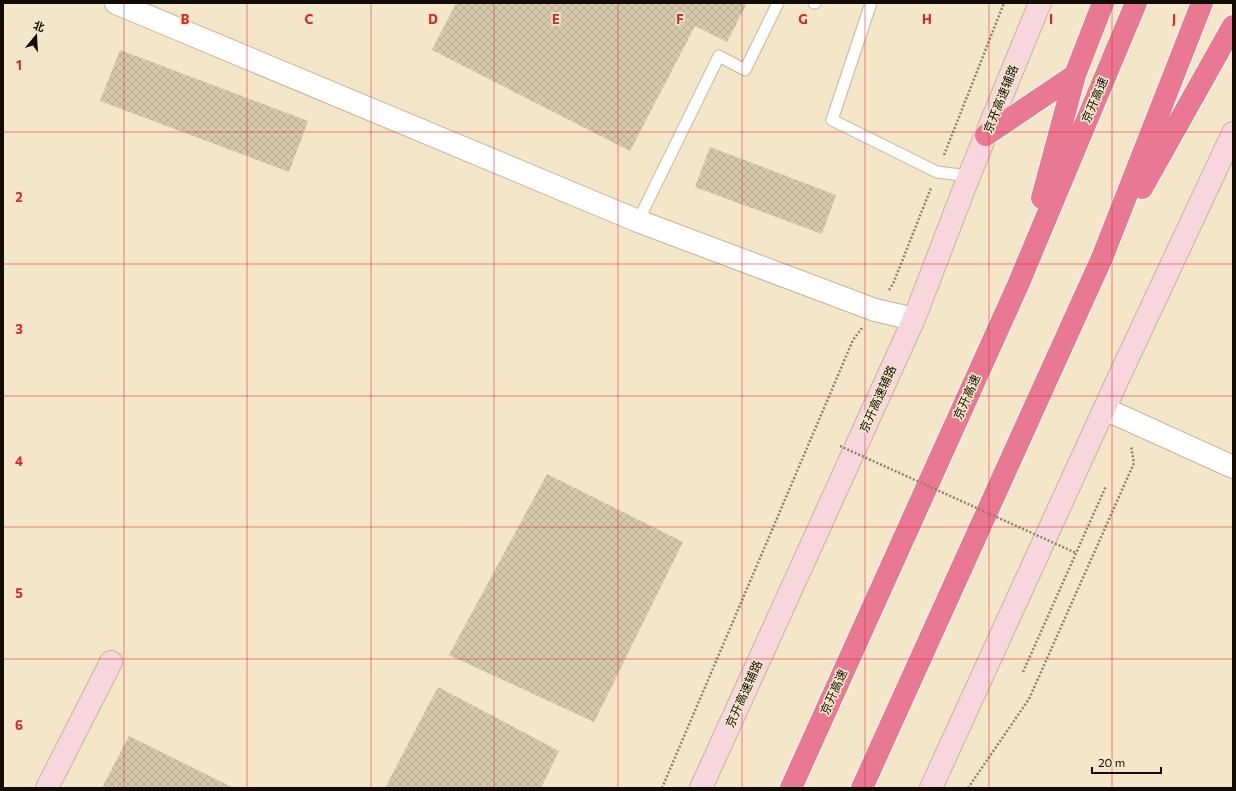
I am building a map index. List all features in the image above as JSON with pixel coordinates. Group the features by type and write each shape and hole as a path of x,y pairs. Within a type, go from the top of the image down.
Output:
{"highway":[{"path":"1018,285 1075,75 1103,3"},
{"name":"京开高速","path":"791,788 1018,285 1136,3"},
{"path":"862,788 1102,258 1202,3"},
{"path":"1102,258 1233,26"},
{"path":"986,135 1075,75"}],"main road":[{"name":"京开高速辅路","path":"701,788 914,319 969,176 1040,3"},
{"path":"931,788 1104,409 1233,133"},
{"path":"46,788 111,662"}],"street":[{"path":"116,3 638,221 875,310 914,319"},
{"path":"1104,409 1233,467"}],"lane":[{"path":"638,221 719,56 745,70 778,3"},
{"path":"871,3 832,120 938,172 969,176"}],"path":[{"path":"662,788 853,340 875,310"},
{"path":"968,788 1029,699 1134,463 1126,419"},
{"path":"840,446 1076,553"},
{"path":"1023,672 1106,486"}],"building":[{"path":"456,3 747,3 727,42 695,26 630,151 432,50"},
{"path":"120,50 308,121 289,172 100,101"},
{"path":"710,147 836,195 822,234 695,187"},
{"path":"547,474 683,542 594,722 449,655"},
{"path":"438,687 559,751 541,788 385,788"},
{"path":"129,736 234,788 102,788"}]}
